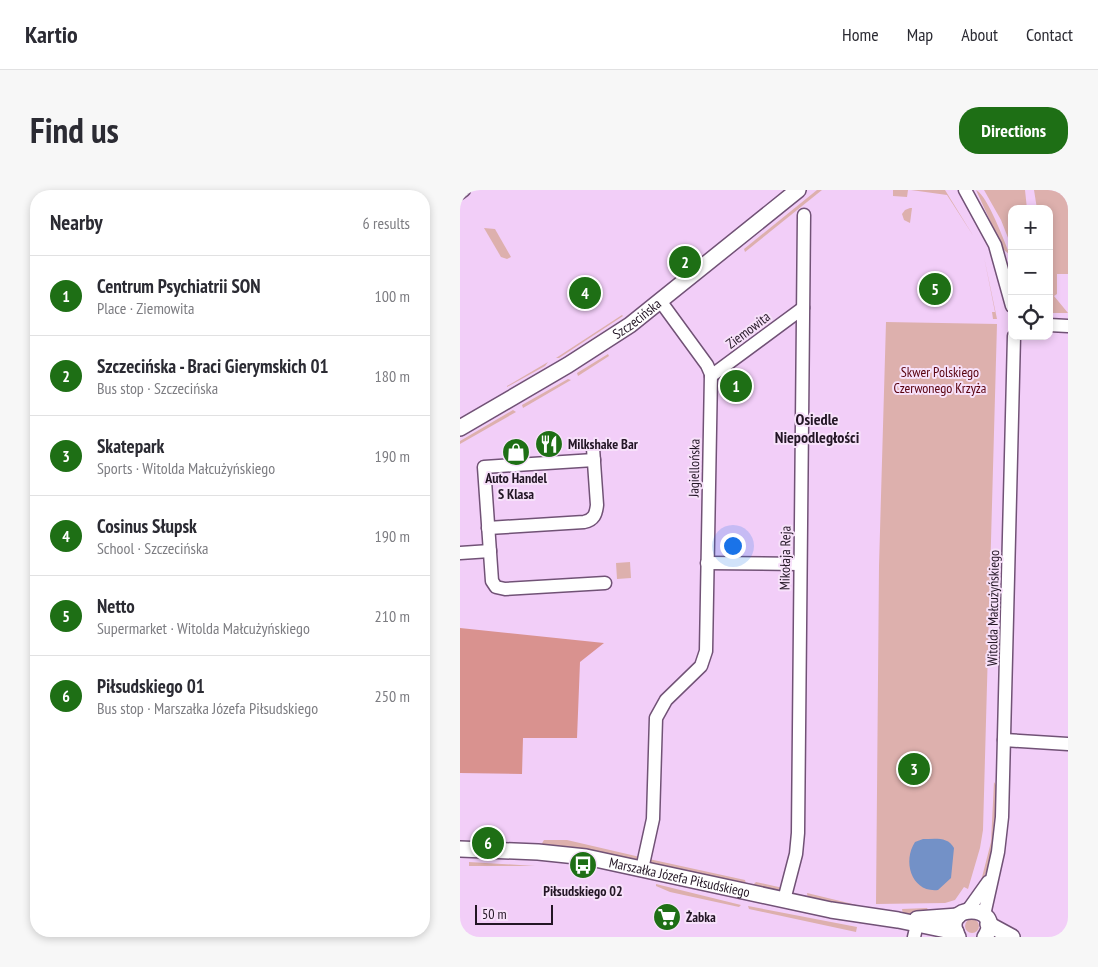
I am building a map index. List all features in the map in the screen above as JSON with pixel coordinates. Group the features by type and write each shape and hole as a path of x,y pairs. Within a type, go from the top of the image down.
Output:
{"street":[{"path":"460,192 464,190"},
{"name":"Szczecińska","path":"460,428 604,342 661,302 798,190"},
{"path":"965,190 995,245 1009,295"},
{"name":"Mikołaja Reja","path":"784,900 798,842 804,215"},
{"path":"661,302 709,368 711,376"},
{"name":"Ziemowita","path":"711,376 803,308"},
{"path":"1053,325 1068,326"},
{"name":"Witolda Małcużyńskiego","path":"986,926 991,878 1001,836 1014,340"},
{"name":"Jagiellońska","path":"642,869 653,819 655,723 657,714 666,700 702,666 706,651 711,376"},
{"path":"488,528 584,522 592,519 596,513 597,504 594,454 484,467 488,528 492,581 500,588 606,583"},
{"path":"460,553 490,550"},
{"path":"707,563 800,564"},
{"path":"1004,740 1068,744"},
{"name":"Marszałka Józefa Piłsudskiego","path":"460,849 568,854 784,900 898,920 963,913"},
{"name":"Witolda Małcużyńskiego","path":"963,913 991,878"},
{"path":"957,935 955,924 963,913 974,910 986,926 1012,937"},
{"name":"Marszałka Józefa Piłsudskiego","path":"898,920 916,930 957,935"}],"green space":[{"path":"817,190 822,190 745,252 744,249"},
{"path":"893,190 908,190 907,197 893,196"},
{"path":"911,190 945,190 974,237 947,195"},
{"path":"976,190 986,201 1000,230 1008,253 1003,249"},
{"path":"984,190 1025,190 1027,205 1008,205 1008,238 1001,220"},
{"path":"1034,190 1068,190 1068,274 1057,274 1057,294 1054,296 1068,313 1053,313 1053,205 1036,205"},
{"path":"912,208 910,223 904,220 902,214"},
{"path":"484,228 495,229 511,257 507,259 501,257"},
{"path":"984,257 997,319 993,319 992,312 995,312"},
{"path":"622,315 559,358 556,358"},
{"name":"Skwer Polskiego Czerwonego Krzyża","path":"886,322 997,324 983,830 980,848 968,889 964,887 955,900 945,903 876,904 879,566"},
{"path":"608,354 609,356 578,376 577,373"},
{"path":"548,362 545,366 507,387 507,386"},
{"path":"568,379 571,380 523,408 522,405"},
{"path":"513,410 516,412 460,444 460,441"},
{"path":"630,562 631,578 617,579 616,563"},
{"path":"994,782 997,787 993,850 986,874 980,885 991,842"},
{"path":"544,840 567,840 640,857 636,861 574,849 541,845"},
{"path":"649,859 745,880 746,884 651,864"},
{"path":"469,862 535,866 469,866"},
{"path":"756,882 783,888 775,891 753,885"},
{"path":"656,884 741,905 739,907 670,892 656,886"},
{"path":"807,893 865,907 863,909 808,899"},
{"path":"748,906 857,927 856,932 749,909"},
{"path":"927,908 931,915 903,914 902,909"},
{"path":"972,919 977,921 979,926 977,931 972,933 967,931 965,926 967,921"}],"shaded area":[{"path":"460,628 604,643 580,662 577,738 523,738 522,774 460,773"}],"water":[{"path":"923,839 944,840 954,848 951,878 938,890 929,890 922,887 912,875 909,858 911,850 915,842"}],"place":[{"name":"Szczecińska - Braci Gierymskich 01","path":"685,262"},
{"name":"Netto","path":"935,289"},
{"name":"Cosinus Słupsk","path":"585,293"},
{"name":"Centrum Psychiatrii SON","path":"736,386"},
{"name":"Milkshake Bar","path":"549,444"},
{"name":"Auto Handel S Klasa","path":"516,452"},
{"name":"Skatepark","path":"914,769"},
{"name":"Piłsudskiego 01","path":"488,843"},
{"name":"Piłsudskiego 02","path":"583,865"},
{"name":"Żabka","path":"667,917"}],"district":[{"name":"Osiedle Niepodległości","path":"817,428"}]}
